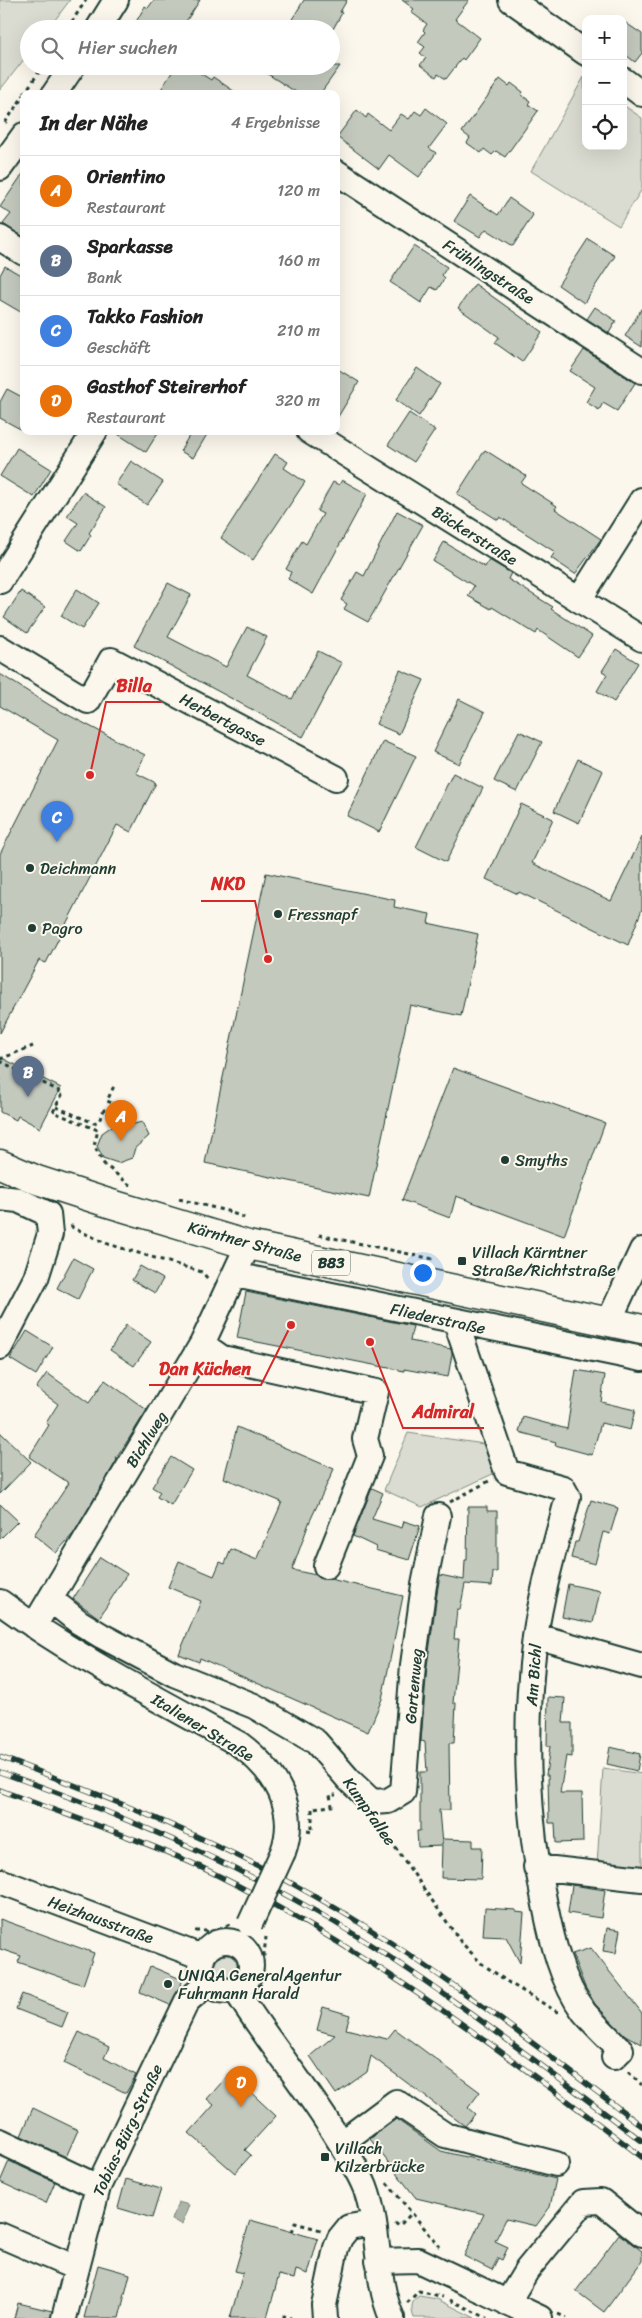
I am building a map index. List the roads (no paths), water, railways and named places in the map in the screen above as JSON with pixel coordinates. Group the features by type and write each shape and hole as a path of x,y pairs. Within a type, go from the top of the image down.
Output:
{"main road":[{"name":"Kärntner Straße","path":"0,1164 38,1180 105,1202 251,1234 642,1329"}],"street":[{"path":"104,20 116,0"},
{"path":"512,0 582,50"},
{"path":"57,90 67,75"},
{"path":"627,83 642,94"},
{"path":"0,168 20,140"},
{"name":"Frühlingstraße","path":"340,175 642,371"},
{"path":"0,238 20,250"},
{"path":"0,581 92,435"},
{"name":"Bäckerstraße","path":"315,435 642,639"},
{"path":"579,600 642,500"},
{"name":"Herbertgasse","path":"0,648 88,701 111,660 336,778"},
{"path":"0,1198 18,1200 58,1217 50,1234 36,1278 0,1347"},
{"name":"Bichlweg","path":"34,1626 202,1344 235,1275 251,1234"},
{"path":"609,1321 642,1250"},
{"name":"Fliederstraße","path":"235,1275 642,1359"},
{"name":"Am Bichl","path":"456,1322 507,1472 563,1488 568,1497 536,1636 530,1706 528,1776 532,1829 536,1867 550,1931 567,1979 584,2011 621,2050 614,2057"},
{"path":"202,1344 222,1358 376,1392 365,1439 370,1456 326,1566"},
{"name":"Gartenweg","path":"347,1787 372,1802 388,1801 403,1792 413,1665 424,1585 438,1516"},
{"name":"Kumpfallee","path":"50,1599 79,1622 102,1636 174,1674 254,1706 316,1742 347,1787"},
{"name":"Italiener Straße","path":"0,1602 34,1626 134,1686 239,1744 256,1757 273,1776 285,1800 288,1825 283,1852 252,1934"},
{"path":"536,1636 642,1666"},
{"path":"536,1867 642,1879"},
{"name":"Heizhausstraße","path":"0,1881 202,1957"},
{"path":"252,1934 246,1949 251,1964 248,1979 235,1989 218,1990 208,1983 201,1971 202,1957 206,1950 218,1942 233,1941 252,1934"},
{"name":"Tobias-Bürg-Straße","path":"64,2318 98,2187 187,2001 208,1983"},
{"path":"235,1989 315,2102 352,2161 383,2223 378,2261 382,2286 400,2314"},
{"path":"341,2143 396,2102 445,2135 556,2164"},
{"path":"0,2141 98,2187"},
{"path":"507,2303 527,2270 583,2202 601,2201 642,2234"},
{"path":"325,2318 324,2305 340,2238 349,2227 383,2223"},
{"path":"0,2235 76,2268"},
{"path":"378,2261 418,2260 507,2303 546,2314"}],"railway":[{"path":"0,1757 130,1807 214,1845 297,1886 416,1959 530,2041 642,2126"},
{"path":"0,1772 43,1787 171,1839 294,1899 374,1947 452,2000 642,2141"},
{"path":"0,1790 185,1860 268,1902 324,1934 379,1968 486,2041 642,2157"}],"place":[{"name":"Billa","path":"90,775"},
{"name":"Takko Fashion","path":"57,842"},
{"name":"Deichmann","path":"30,868"},
{"name":"Fressnapf","path":"278,914"},
{"name":"Pagro","path":"32,928"},
{"name":"NKD","path":"268,959"},
{"name":"Sparkasse","path":"28,1097"},
{"name":"Orientino","path":"121,1141"},
{"name":"Smyths","path":"505,1160"},
{"name":"Villach Kärntner Straße/Richtstraße","path":"462,1261"},
{"name":"Dan Küchen","path":"291,1325"},
{"name":"Admiral","path":"370,1342"},
{"name":"UNIQA GeneralAgentur Fuhrmann Harald","path":"168,1984"},
{"name":"Gasthof Steirerhof","path":"241,2107"},
{"name":"Villach Kilzerbrücke","path":"325,2157"}]}
